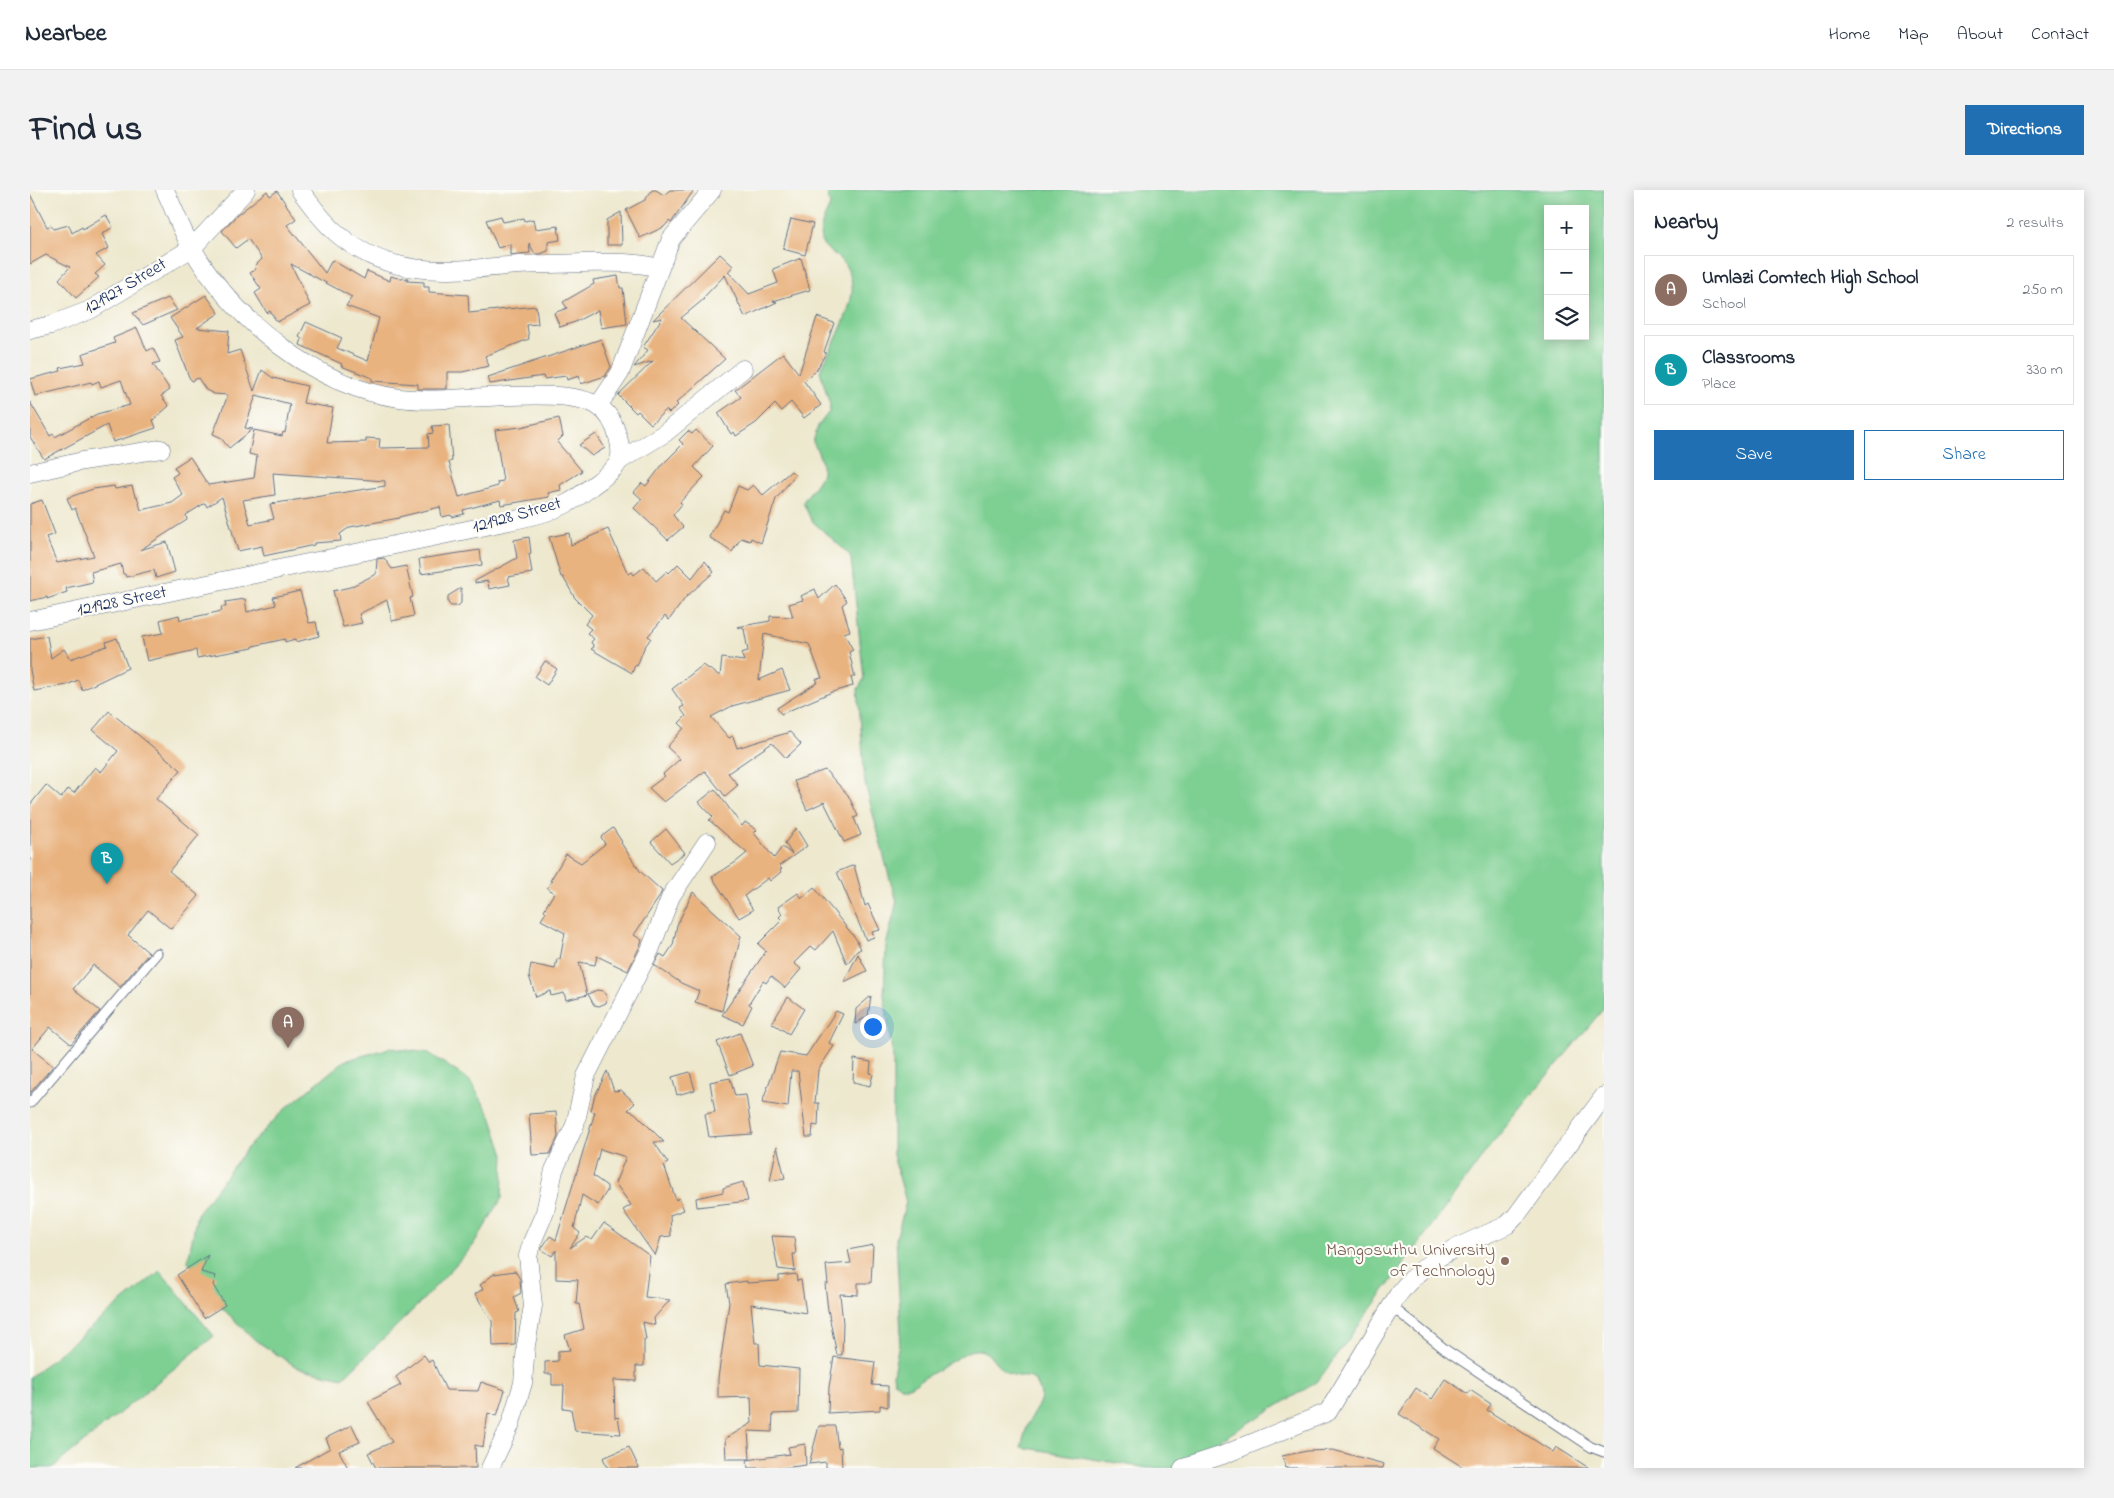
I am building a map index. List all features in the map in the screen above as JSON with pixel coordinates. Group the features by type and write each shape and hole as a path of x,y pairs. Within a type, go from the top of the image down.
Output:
{"street":[{"path":"165,190 192,248 209,273 252,323 288,353 321,372 368,392 419,400 541,396 573,399 598,406 607,414 616,429 621,449 619,461"},
{"name":"121927 Street","path":"30,330 51,325 90,310 192,248 246,190"},
{"path":"300,190 321,219 360,250 381,260 412,268 434,272 519,265 588,263 640,264 658,268"},
{"path":"598,406 620,373 658,268 671,239 712,190"},
{"name":"121928 Street","path":"30,621 472,529 548,511 567,503 582,493 609,473 619,461 665,433 743,369"},
{"path":"30,473 83,461 161,450"},
{"path":"490,1468 510,1426 523,1383 526,1345 533,1306 528,1256 545,1212 554,1170 575,1126 586,1076 650,950 671,896 707,842"},
{"path":"1183,1468 1223,1455 1328,1412 1408,1280 1435,1258 1507,1225 1516,1216 1604,1096"}],"lane":[{"path":"30,1103 158,953"},
{"path":"1391,1306 1476,1371 1591,1447 1604,1452"}],"green space":[{"path":"827,190 1604,190 1604,1008 1494,1141 1317,1382 1173,1468 1147,1468 1021,1447 1028,1424 1040,1401 1040,1391 1032,1378 1008,1373 990,1356 980,1350 967,1352 909,1387 901,1387 894,1382 893,1374 901,1333 896,1239 906,1202 893,1155 893,1057 884,995 886,946 897,901 865,783 858,689 864,679 851,559 849,554 811,520 803,502 822,474 821,461 813,442 818,426 829,412 830,405 820,371 846,316 852,293 852,284 848,271 842,261 823,244 820,235 822,223 830,206"},
{"path":"390,1048 429,1053 470,1081 491,1116 504,1155 502,1198 473,1246 418,1305 343,1378 298,1368 255,1340 219,1305 188,1261 197,1214 247,1148 285,1109 344,1061"},
{"path":"160,1271 214,1336 52,1468 30,1468 30,1377"}],"building":[{"path":"652,190 656,190 664,195 670,190 694,190 671,223 669,221 664,227 640,238 626,210 645,200"},
{"path":"267,191 270,196 277,191 296,219 287,225 325,273 332,260 364,279 367,271 390,281 391,276 401,279 408,278 407,281 424,282 424,287 429,287 429,292 468,295 469,313 536,306 538,324 527,325 529,339 485,356 489,366 462,372 447,372 447,389 418,389 418,384 372,381 372,378 341,366 342,364 300,345 302,339 299,337 306,322 342,338 337,348 368,361 379,318 346,306 352,297 291,264 310,305 277,322 270,311 267,313 255,293 261,289 250,273 256,269 255,266 262,259 248,239 236,248 222,231 236,216"},
{"path":"30,194 47,227 51,225 53,229 69,225 72,233 82,227 83,229 106,215 113,227 102,234 109,248 96,255 105,265 95,274 99,277 76,298 59,279 70,267 46,255 30,264"},
{"path":"621,212 622,245 607,245 607,220"},
{"path":"501,216 503,222 524,218 525,221 533,219 535,229 558,226 560,240 548,242 548,251 540,254 535,254 529,243 530,253 510,255 510,244 498,248 486,220"},
{"path":"791,219 813,224 805,255 783,249"},
{"path":"720,254 733,266 728,272 749,294 778,283 773,269 801,258 810,290 773,301 777,302 745,317 725,275 704,299 681,318 725,359 676,403 678,405 669,413 666,410 651,424 638,411 636,413 618,395 653,361 634,367 648,350 643,347 662,318 653,320"},
{"path":"618,276 620,288 623,288 627,324 601,328 598,310 575,322 560,327 554,313 567,308 563,302 594,284 593,280"},
{"path":"206,295 219,313 197,328 229,331 227,354 240,350 254,391 262,370 273,378 307,386 303,403 333,408 327,443 366,442 366,438 380,439 379,448 429,447 428,434 433,433 432,426 449,425 452,461 449,462 459,497 498,486 497,482 503,481 495,430 521,427 559,418 563,436 557,442 582,471 560,485 561,490 548,493 549,497 501,505 500,500 463,510 464,514 452,517 451,515 442,517 440,507 399,518 350,527 340,534 341,541 314,543 314,545 264,556 262,546 238,551 222,497 207,507 205,503 186,515 187,520 140,550 167,542 175,572 156,578 154,570 126,577 123,574 121,564 91,572 93,582 66,588 67,592 47,599 47,597 30,601 30,504 42,500 55,534 46,537 57,563 94,556 75,508 72,510 67,498 93,489 114,486 115,489 132,486 141,510 172,503 183,495 172,477 178,473 174,467 190,457 208,485 254,478 257,456 249,454 254,430 282,436 283,432 285,433 290,404 256,395 245,428 253,429 229,448 220,437 213,434 228,395 214,394 206,390 198,378 192,381 175,340 183,337 170,318","holes":["273,473 385,481 385,486 270,504 274,519 250,524 243,500 275,495"]},
{"path":"168,298 177,310 143,325 133,313"},
{"path":"817,317 834,323 824,352 826,353 816,371 804,381 821,405 804,418 791,402 781,411 775,404 756,423 736,436 734,432 731,434 718,413 741,397 735,390 783,353 799,374"},
{"path":"137,328 147,351 153,348 160,362 153,364 170,390 161,396 169,406 153,420 156,428 113,442 107,425 44,459 30,437 30,402 50,436 53,434 55,437 97,414 130,405 121,380 101,387 99,381 92,384 91,382 35,396 30,379 61,371 60,368 85,363 82,354 115,343 113,338"},
{"path":"601,339 611,367 605,376 581,384 579,376 567,380 566,376 544,379 543,376 490,384 488,377"},
{"path":"696,430 713,446 694,467 704,477 680,502 682,504 673,515 683,527 668,540 634,508 642,499 634,492 642,483 646,486 663,464 683,444 679,440 688,431 692,434"},
{"path":"596,434 605,448 592,456 579,445"},
{"path":"791,471 795,475 776,499 761,543 751,538 750,541 741,538 732,552 709,537 724,510 728,512 738,486 747,490 753,485 763,495"},
{"path":"608,529 628,574 632,572 634,575 644,567 656,581 667,571 669,573 678,564 692,578 705,561 714,572 686,597 669,620 665,616 648,636 651,638 632,673 591,649 594,647 591,642 594,639 587,633 591,629 585,624 592,615 575,598 563,577 561,577 549,537 569,533 571,545"},
{"path":"529,537 532,573 508,577 510,585 489,589 488,581 475,583 475,581 517,558 514,540"},
{"path":"480,550 482,565 421,574 419,559"},
{"path":"384,558 392,569 406,566 413,597 410,598 414,616 392,621 387,600 359,614 362,623 343,627 333,591 350,587 376,574 377,559"},
{"path":"835,584 847,601 842,605 850,631 844,633 853,650 849,652 855,677 851,677 853,686 832,692 781,714 777,708 818,682 816,679 822,678 809,644 764,634 759,680 782,670 790,690 732,706 711,717 729,738 733,736 737,748 790,732 801,744 786,758 772,743 728,773 738,785 725,796 705,771 664,802 649,788 665,776 663,774 680,759 667,747 684,728 679,723 686,716 680,708 684,706 672,689 703,665 720,676 722,658 744,661 741,653 748,651 744,629 737,627 770,621 770,616 793,617 789,604 803,600 801,596 815,589 819,599"},
{"path":"461,588 461,603 458,606 451,606 448,603 448,596"},
{"path":"300,591 309,623 316,622 319,636 296,642 295,639 285,642 285,639 253,646 253,648 197,658 196,650 147,661 142,637 163,633 160,620 179,615 180,620 222,611 221,607 226,607 225,602 245,599 247,612 276,605 273,597"},
{"path":"47,636 51,658 64,649 70,659 107,646 106,642 117,638 128,668 82,690 78,680 67,685 34,691 30,670 30,639"},
{"path":"545,661 557,669 547,685 535,677"},
{"path":"109,711 181,770 156,799 199,835 169,871 199,896 171,929 148,910 128,935 149,953 120,987 93,965 73,989 100,1011 71,1044 50,1027 32,1049 53,1066 30,1093 30,805 46,785 61,798 68,789 74,793 95,767 101,772 118,751 93,730"},
{"path":"825,770 848,795 858,816 854,818 861,835 844,842 824,802 807,810 794,781"},
{"path":"715,789 742,826 745,822 757,830 754,833 774,858 782,847 792,854 785,843 796,828 807,846 779,866 782,869 780,870 781,872 770,881 768,878 744,896 753,910 739,918 712,877 747,853 709,820 713,817 699,802"},
{"path":"613,828 640,871 662,891 634,935 642,940 640,946 628,971 597,956 595,965 579,962 587,995 566,1000 564,993 551,996 550,991 536,997 529,976 531,964 555,969 557,959 560,959 565,933 541,920 546,912 544,910 554,893 547,888 552,881 550,881 566,854 581,863 605,844 601,837"},
{"path":"666,829 685,853 670,863 651,842"},
{"path":"854,865 865,906 868,904 880,930 872,932 874,937 866,940 837,872"},
{"path":"814,887 856,939 861,949 857,951 847,964 833,931 816,950 811,946 794,963 801,969 785,988 771,976 766,983 763,981 749,1004 752,1006 743,1024 722,1015 766,951 758,944 782,920 779,917 782,914 778,907 798,893 802,898"},
{"path":"693,892 741,936 722,1011 695,1002 699,991 681,983 654,965 660,954 665,957 673,945 677,925"},
{"path":"858,954 867,971 844,982"},
{"path":"597,990 603,991 607,997 606,1003 599,1006 594,1005 588,994"},
{"path":"871,996 868,1016 855,1024 856,1009"},
{"path":"788,997 804,1009 789,1034 772,1023"},
{"path":"836,1011 843,1014 829,1043 834,1046 818,1070 815,1103 819,1103 818,1126 813,1125 812,1137 806,1137 798,1071 791,1071 788,1107 762,1103 780,1052 806,1056"},
{"path":"740,1033 753,1066 730,1075 717,1042"},
{"path":"854,1059 871,1062 870,1073 873,1074 870,1086 853,1082"},
{"path":"607,1071 614,1091 621,1090 635,1103 628,1110 635,1113 664,1142 654,1142 668,1163 664,1165 676,1200 679,1198 684,1210 670,1215 671,1236 661,1237 655,1256 623,1210 631,1205 615,1183 626,1157 600,1149 593,1176 607,1186 607,1191 598,1205 582,1195 574,1228 580,1233 570,1248 586,1237 592,1240 604,1223 650,1256 645,1297 670,1300 654,1318 655,1325 643,1322 646,1340 644,1340 644,1366 636,1366 636,1381 614,1380 615,1418 618,1417 621,1434 575,1431 571,1409 563,1408 564,1385 552,1385 552,1374 545,1374 545,1362 558,1361 558,1351 570,1350 565,1335 584,1329 579,1304 576,1304 578,1280 556,1279 556,1250 552,1256 541,1249 550,1236 556,1240 595,1112 591,1111 594,1098"},
{"path":"690,1072 695,1090 677,1095 672,1077"},
{"path":"730,1078 735,1096 746,1095 752,1134 709,1137 705,1114 715,1112 710,1082"},
{"path":"556,1112 558,1137 550,1154 532,1155 529,1114"},
{"path":"777,1146 785,1178 770,1181"},
{"path":"743,1182 748,1201 697,1207 696,1198 723,1192 723,1188"},
{"path":"772,1236 794,1237 795,1271 778,1269"},
{"path":"873,1245 871,1283 858,1283 858,1295 840,1294 843,1323 842,1355 837,1355 828,1310 825,1284 828,1284 826,1265 851,1263 848,1250"},
{"path":"208,1255 201,1272 216,1276 213,1285 225,1305 204,1318 177,1275"},
{"path":"515,1271 520,1279 521,1293 514,1297 519,1312 516,1313 515,1345 493,1346 492,1321 475,1294 483,1289 480,1285 494,1274"},
{"path":"796,1274 797,1281 801,1280 806,1313 751,1304 755,1343 759,1343 760,1365 799,1369 798,1413 773,1414 772,1432 748,1431 750,1459 726,1459 725,1439 752,1423 751,1397 718,1398 718,1378 729,1303 726,1284 747,1281 747,1283 779,1281 779,1276"},
{"path":"424,1355 429,1362 432,1360 446,1390 478,1391 481,1382 505,1390 497,1416 488,1413 483,1447 475,1445 476,1468 376,1468 368,1453 392,1442 368,1402 401,1385 396,1377"},
{"path":"834,1357 875,1362 872,1385 888,1386 888,1407 880,1405 880,1410 828,1413 829,1387"},
{"path":"1445,1379 1468,1394 1470,1390 1491,1404 1487,1410 1553,1452 1556,1447 1589,1468 1464,1468 1433,1448 1439,1439 1399,1414 1416,1388 1432,1399"},
{"path":"352,1425 360,1442 339,1451 348,1468 295,1468 330,1448 326,1438"},
{"path":"819,1426 835,1426 838,1448 841,1447 842,1468 826,1468 826,1462 809,1464"},
{"path":"805,1444 806,1465 783,1468 748,1468 747,1460 790,1454 788,1447"},
{"path":"629,1447 639,1468 608,1468 603,1458"},
{"path":"1333,1450 1384,1464 1383,1468 1286,1468 1282,1456 1307,1451"}],"place":[{"name":"Classrooms","path":"107,884"},
{"name":"Umlazi Comtech High School","path":"288,1048"},
{"name":"Mangosuthu University of Technology","path":"1505,1261"}]}
